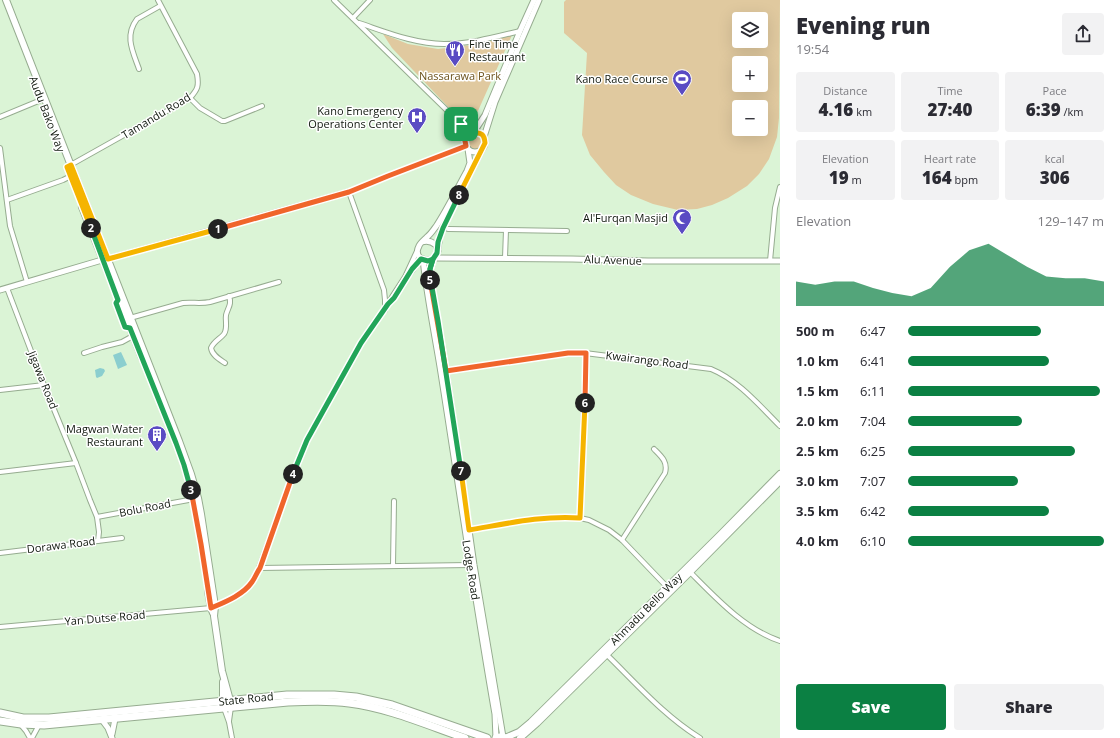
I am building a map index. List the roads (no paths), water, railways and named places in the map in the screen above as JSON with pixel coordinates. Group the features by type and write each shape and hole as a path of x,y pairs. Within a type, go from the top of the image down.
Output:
{"main road":[{"name":"Audu Bako Way","path":"2,0 191,474 201,514 227,704"},
{"name":"Audu Bako Way","path":"6,0 105,260 118,300 184,465 194,499 213,607"},
{"name":"Ahmadu Bello Way","path":"688,570 780,474"},
{"name":"Ahmadu Bello Way","path":"520,738 604,653 780,481"},
{"name":"Ahmadu Bello Way","path":"501,738 519,732 582,675"},
{"name":"State Road","path":"0,721 39,725 102,720 287,695 329,694 392,705 488,738"},
{"name":"State Road","path":"0,713 23,718 49,718 227,704 302,701 349,703 363,705 396,714 465,738"}],"street":[{"name":"Tamandu Road","path":"69,166 190,98 195,92 199,83 197,74 158,0"},
{"path":"334,0 461,124 473,132 479,133 484,138"},
{"path":"353,18 370,0"},
{"path":"466,138 473,132 485,116 534,0"},
{"path":"0,290 349,192 388,176 467,148 475,152 479,151 484,146 486,128 495,102 540,0"},
{"path":"139,69 130,42 130,36 134,23 137,19 160,6"},
{"path":"357,22 418,41 443,44 466,43 520,31"},
{"path":"190,98 200,108 222,121 262,106"},
{"path":"0,117 41,100"},
{"path":"213,607 234,597 247,588 252,582 260,568 293,474 307,440 361,343 405,277 418,251 418,248 438,224 467,171 470,163 465,141 466,138 461,124"},
{"name":"Lodge Road","path":"484,146 446,220 430,269 501,738"},
{"path":"0,148 2,178 12,234 27,282"},
{"path":"7,200 71,176"},
{"path":"770,261 780,187"},
{"path":"349,192 384,290 384,310"},
{"path":"448,229 567,231"},
{"path":"505,258 506,230"},
{"path":"418,251 418,255 422,259 428,261 435,255 433,242 422,242"},
{"name":"Alu Avenue","path":"435,255 445,259 505,258 648,261 780,261"},
{"path":"388,304 394,298 412,269 422,259"},
{"name":"Lodge Road","path":"422,259 441,372 470,565 495,714 501,738"},
{"path":"130,318 183,303 204,303 279,282"},
{"name":"Jigawa Road","path":"7,288 44,385 98,517 98,541"},
{"path":"224,363 217,358 212,352 211,348 213,343 224,334 226,330 226,315 230,303 229,296"},
{"path":"84,353 122,342 133,336"},
{"name":"Kwairango Road","path":"446,371 568,353 586,353 711,369 725,376 738,386 780,426"},
{"path":"580,518 586,353"},
{"path":"0,390 44,385"},
{"path":"622,540 665,473 665,462 654,450"},
{"path":"0,472 76,463"},
{"name":"Bolu Road","path":"98,517 194,499"},
{"path":"393,566 394,500"},
{"path":"469,530 557,517 580,518 600,525 622,540 669,589"},
{"name":"Dorawa Road","path":"0,553 122,538"},
{"path":"260,568 470,565"},
{"path":"688,570 717,599 739,618 760,632 780,641"},
{"name":"Yan Dutse Road","path":"0,627 213,607"},
{"path":"604,653 651,700 690,732 700,738"},
{"path":"227,704 232,738"},
{"path":"227,704 229,722"},
{"path":"112,737 114,719"},
{"path":"102,720 112,737"},
{"path":"21,724 31,738 39,725"}],"water":[{"path":"121,352 127,365 118,369 113,355"},
{"path":"100,368 104,369 105,371 102,376 97,378 95,370"}],"place":[{"name":"Fine Time Restaurant","path":"455,67"},
{"name":"Kano Race Course","path":"682,96"},
{"name":"Kano Emergency Operations Center","path":"417,134"},
{"name":"Al'Furqan Masjid","path":"682,235"},
{"name":"Magwan Water Restaurant","path":"157,452"}],"park label":[{"name":"Nassarawa Park","path":"460,76"}]}
